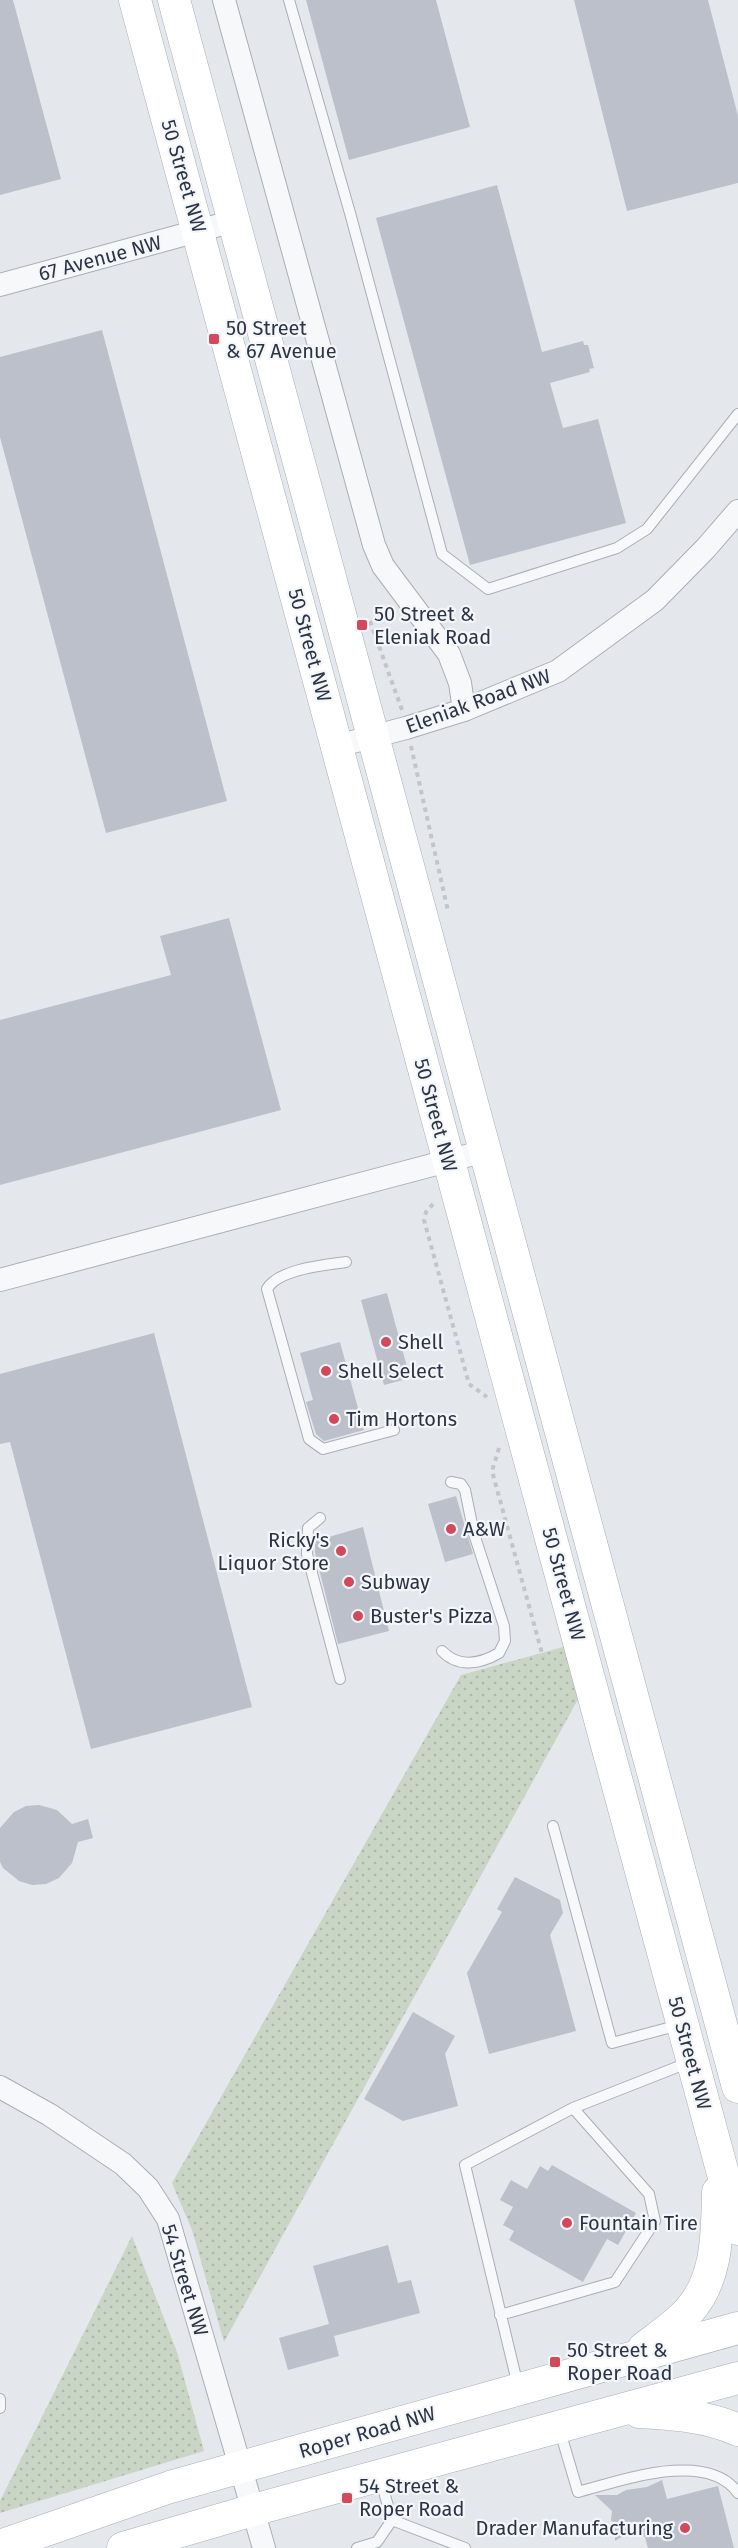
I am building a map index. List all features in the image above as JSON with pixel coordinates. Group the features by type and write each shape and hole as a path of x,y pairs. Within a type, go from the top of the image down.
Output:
{"main road":[{"name":"50 Street NW","path":"135,0 200,231 448,1161 738,2229"},
{"name":"50 Street NW","path":"174,0 738,2087"},
{"path":"630,2358 681,2319 703,2291 717,2239 718,2158"},
{"name":"Roper Road NW","path":"0,2546 170,2487 738,2328"},
{"path":"123,2548 379,2475 738,2378"},
{"path":"617,2411 695,2418 723,2423 738,2430"}],"street":[{"path":"224,0 374,545 383,566 449,654 460,683 464,710"},
{"name":"67 Avenue NW","path":"0,285 234,221"},
{"name":"Eleniak Road NW","path":"337,746 464,710 558,671 655,600 706,548 738,511"},
{"path":"0,1280 485,1151"},
{"name":"54 Street NW","path":"0,2087 50,2115 123,2164 148,2188 168,2220 264,2548"}],"lane":[{"path":"289,0 350,213 442,554 488,589 617,548 646,529 738,414"},
{"path":"346,1262 291,1273 277,1278 267,1289 309,1439 323,1449 394,1430"},
{"path":"442,1651 451,1659 462,1663 474,1663 499,1653 505,1641 504,1626 474,1534 468,1498 461,1484 451,1482"},
{"path":"320,1518 308,1528 307,1554 340,1679"},
{"path":"553,1826 612,2043 682,2025"},
{"path":"519,2390 465,2165 573,2108 692,2061"},
{"path":"500,2315 615,2282 655,2221 649,2194 573,2108"},
{"path":"0,2399 2,2406 0,2408"},
{"path":"559,2427 578,2492 647,2474 695,2470 731,2483 738,2493"},
{"path":"379,2475 392,2520"},
{"path":"357,2548 377,2542 392,2520"},
{"path":"392,2520 465,2548"}],"path":[{"path":"433,1204 426,1212 424,1220 469,1383 487,1397"},
{"path":"499,1448 492,1471 543,1657"}],"green space":[{"path":"567,1646 581,1694 224,2342 192,2230 172,2183 461,1675"},
{"path":"132,2236 177,2352 204,2451 0,2513 0,2501"}],"building":[{"path":"0,0 13,0 61,179 0,195"},
{"path":"306,0 436,0 470,127 349,160"},
{"path":"574,0 708,0 738,116 738,183 627,211"},
{"path":"497,185 542,352 583,341 584,345 588,345 594,368 589,369 590,372 550,383 563,428 598,419 626,523 470,565 376,218"},
{"path":"102,330 227,801 106,833 0,437 0,357"},
{"path":"229,918 281,1110 0,1185 0,1020 171,975 160,936"},
{"name":"Shell","path":"387,1293 410,1378 384,1385 361,1300"},
{"path":"154,1333 252,1707 91,1749 10,1442 0,1444 0,1374"},
{"path":"340,1342 364,1430 324,1441 316,1434 306,1402 313,1400 300,1353"},
{"name":"A&W","path":"456,1496 473,1554 445,1562 428,1504"},
{"path":"363,1527 389,1631 338,1644 315,1553 315,1541"},
{"path":"39,1805 57,1810 72,1824 88,1819 93,1838 78,1842 72,1863 59,1878 46,1884 32,1885 19,1881 3,1868 0,1862 0,1828 14,1812 26,1806"},
{"path":"515,1877 560,1900 563,1913 550,1935 576,2031 489,2054 467,1973 502,1912 497,1909"},
{"path":"413,2012 455,2036 445,2054 458,2106 403,2121 364,2099"},
{"name":"Fountain Tire","path":"552,2165 636,2213 618,2245 607,2239 583,2282 509,2240 514,2231 503,2225 513,2207 500,2200 511,2180 527,2189 540,2166 548,2171"},
{"path":"388,2245 398,2283 411,2280 420,2313 334,2336 339,2356 288,2370 279,2338 329,2324 313,2266"},
{"name":"Drader Manufacturing","path":"662,2480 667,2499 718,2486 734,2548 648,2548 645,2537 630,2532 615,2541 615,2524 611,2520 612,2511 595,2495 617,2495 626,2490 647,2487"}],"place":[{"name":"50 Street & 67 Avenue","path":"214,339"},
{"name":"50 Street & Eleniak Road","path":"362,625"},
{"name":"Shell","path":"386,1342"},
{"name":"Shell Select","path":"326,1371"},
{"name":"Tim Hortons","path":"334,1419"},
{"name":"A&W","path":"451,1529"},
{"name":"Ricky's Liquor Store","path":"341,1551"},
{"name":"Subway","path":"349,1582"},
{"name":"Buster's Pizza","path":"358,1616"},
{"name":"Fountain Tire","path":"567,2223"},
{"name":"50 Street & Roper Road","path":"555,2362"},
{"name":"54 Street & Roper Road","path":"347,2498"},
{"name":"Drader Manufacturing","path":"685,2528"}]}
